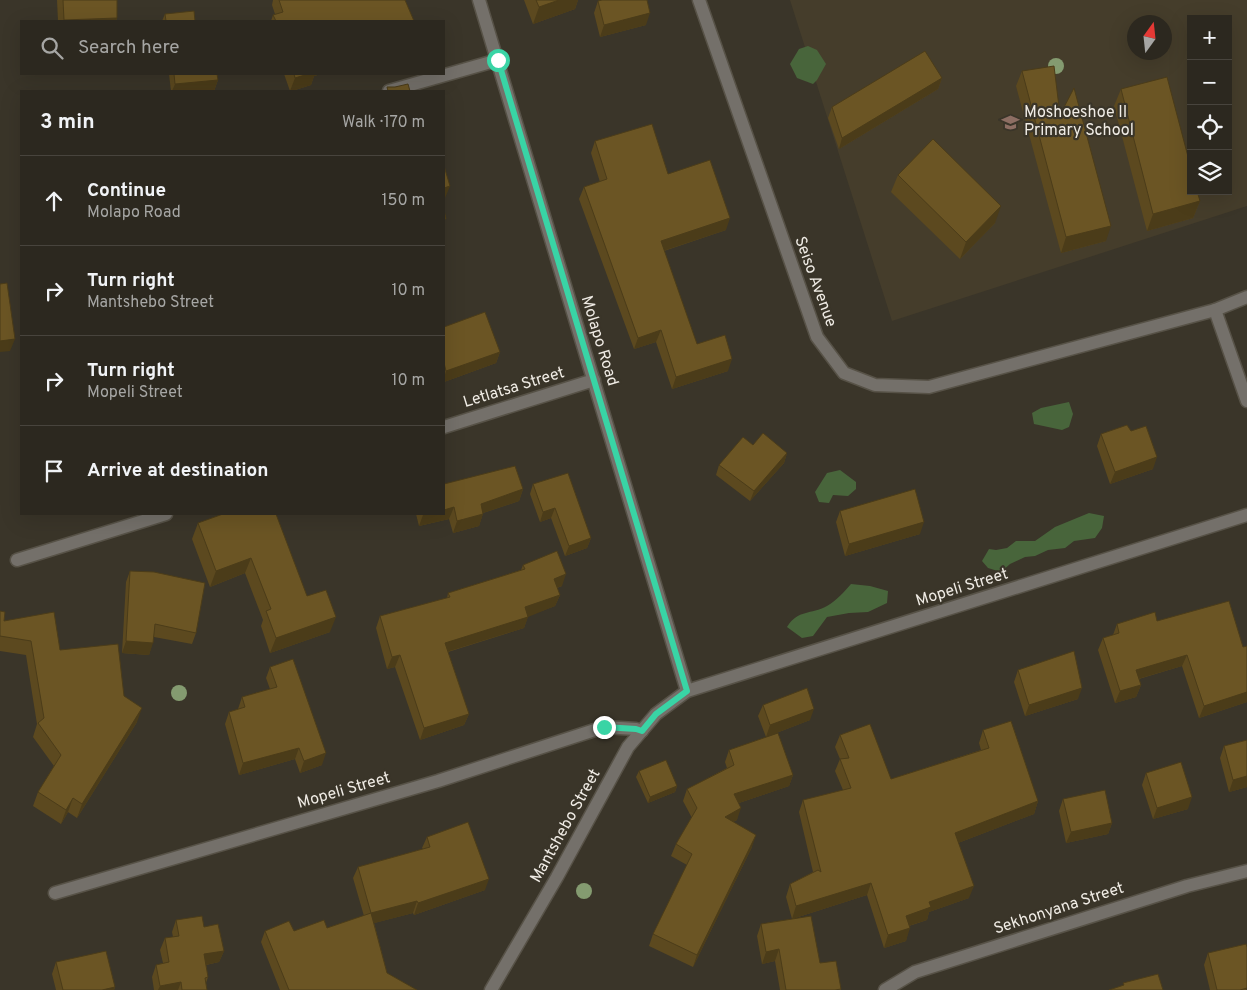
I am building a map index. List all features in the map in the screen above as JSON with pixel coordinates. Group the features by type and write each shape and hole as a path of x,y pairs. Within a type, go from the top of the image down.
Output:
{"street":[{"name":"Molapo Road","path":"479,0 687,691"},
{"name":"Seiso Avenue","path":"699,0 817,337 844,373 875,385 929,387 1214,310 1247,297"},
{"path":"393,90 498,60"},
{"path":"1214,310 1247,400"},
{"name":"Letlatsa Street","path":"445,427 594,380"},
{"path":"17,560 163,515"},
{"name":"Mopeli Street","path":"687,691 1247,515"},
{"name":"Mantshebo Street","path":"491,990 557,878 628,747 656,714 687,691"},
{"name":"Mopeli Street","path":"55,893 438,781 604,727 642,731"},
{"name":"Sekhonyana Street","path":"885,990 915,972 1187,886 1247,871"}],"shaded area":[{"name":"Moshoeshoe II Primary School","path":"790,0 1247,0 1247,206 892,321"}],"green space":[{"path":"808,46 817,50 826,64 813,84 797,78 790,64 799,49"},
{"path":"1069,402 1073,414 1069,427 1062,430 1034,424 1032,413 1041,408"},
{"path":"840,470 856,482 856,489 848,496 833,495 829,503 819,502 815,492 827,473"},
{"path":"1089,513 1104,516 1102,528 1095,538 1074,541 1065,548 1048,550 1035,556 1025,557 1010,564 1001,572 988,568 982,561 989,549 1007,548 1016,541 1035,541 1055,527"},
{"path":"851,584 870,586 888,591 887,603 868,612 827,617 813,636 802,638 787,627 796,617 831,604"}],"building":[{"path":"63,0 117,0 117,18 64,20"},
{"path":"279,0 405,0 414,20 276,20 273,15 283,12"},
{"path":"536,0 559,0 539,7"},
{"path":"647,0 650,13 604,25 598,1"},
{"path":"194,11 195,20 166,20 165,14"},
{"path":"925,51 942,78 842,138 832,107"},
{"path":"1054,66 1060,115 1074,88 1111,226 1066,237 1022,71"},
{"path":"174,75 217,75 218,80 175,84"},
{"path":"294,75 305,75 295,78"},
{"path":"1167,77 1187,153 1187,195 1198,195 1200,201 1153,214 1121,89"},
{"path":"408,84 410,90 388,90 387,87"},
{"path":"652,124 668,174 710,160 730,218 661,241 697,344 725,335 732,359 676,377 661,330 638,338 584,187 607,179 595,141"},
{"path":"933,139 1001,206 966,242 898,175"},
{"path":"445,169 450,186 445,188"},
{"path":"7,283 15,339 0,341 0,284"},
{"path":"485,312 500,352 446,371 445,327"},
{"path":"1127,425 1131,431 1146,426 1157,457 1115,472 1101,434"},
{"path":"763,433 787,453 754,491 719,465 743,437 753,445"},
{"path":"515,466 523,489 481,504 483,514 457,521 454,507 445,510 445,484"},
{"path":"568,473 591,538 569,546 555,508 543,512 533,484"},
{"path":"915,489 924,522 849,544 840,511"},
{"path":"220,515 276,515 307,596 326,590 336,617 276,638 266,611 271,609 251,558 216,571 198,523"},
{"path":"557,551 566,574 554,579 560,595 525,607 528,617 445,643 469,714 424,728 400,655 392,657 380,616 450,597 448,593 525,569 523,565"},
{"path":"130,571 154,572 205,583 196,633 155,624 153,643 126,641"},
{"path":"1229,601 1243,647 1247,646 1247,692 1204,706 1187,655 1136,670 1141,685 1120,691 1103,638 1119,633 1117,624 1155,612 1157,621"},
{"path":"0,611 5,612 4,621 54,612 60,650 118,644 124,696 142,708 82,804 73,798 66,810 38,792 61,755 38,723 44,718 31,641 0,636"},
{"path":"1074,651 1082,688 1029,705 1018,670"},
{"path":"293,659 326,753 304,761 299,748 243,763 229,712 245,707 242,697 277,687 270,667"},
{"path":"807,688 814,709 770,725 763,705"},
{"path":"1011,721 1038,801 955,833 974,886 929,902 931,907 906,916 910,928 888,935 871,883 796,906 790,884 818,870 821,872 803,800 851,788 840,759 849,758 840,735 870,724 891,779 989,748 983,730"},
{"path":"778,733 793,775 734,794 741,808 725,817 756,835 697,955 653,934 692,854 676,844 697,808 687,789 734,765 729,750"},
{"path":"1247,740 1247,776 1233,780 1224,746"},
{"path":"666,760 677,786 650,797 639,771"},
{"path":"1181,762 1192,797 1157,808 1146,773"},
{"path":"1105,790 1112,823 1071,832 1063,799"},
{"path":"468,822 489,879 418,903 417,901 371,913 358,867 430,847 427,837"},
{"path":"371,913 387,973 417,990 289,990 265,931 289,921 294,931 324,920 327,928"},
{"path":"202,916 204,927 218,924 224,951 204,954 208,977 205,978 207,990 182,990 181,982 160,986 156,965 169,962 165,938 179,936 176,920"},
{"path":"811,916 820,963 836,961 841,989 786,990 779,949 766,952 761,924"},
{"path":"1246,944 1247,988 1240,990 1217,990 1208,953"},
{"path":"106,951 115,987 102,990 63,990 56,962"},
{"path":"1158,974 1163,990 1109,990 1124,985 1123,983"}],"place":[{"name":"Moshoeshoe II Primary School","path":"1010,122"}],"route":[{"path":"498,60 687,691 656,714 642,731 604,727"}]}
